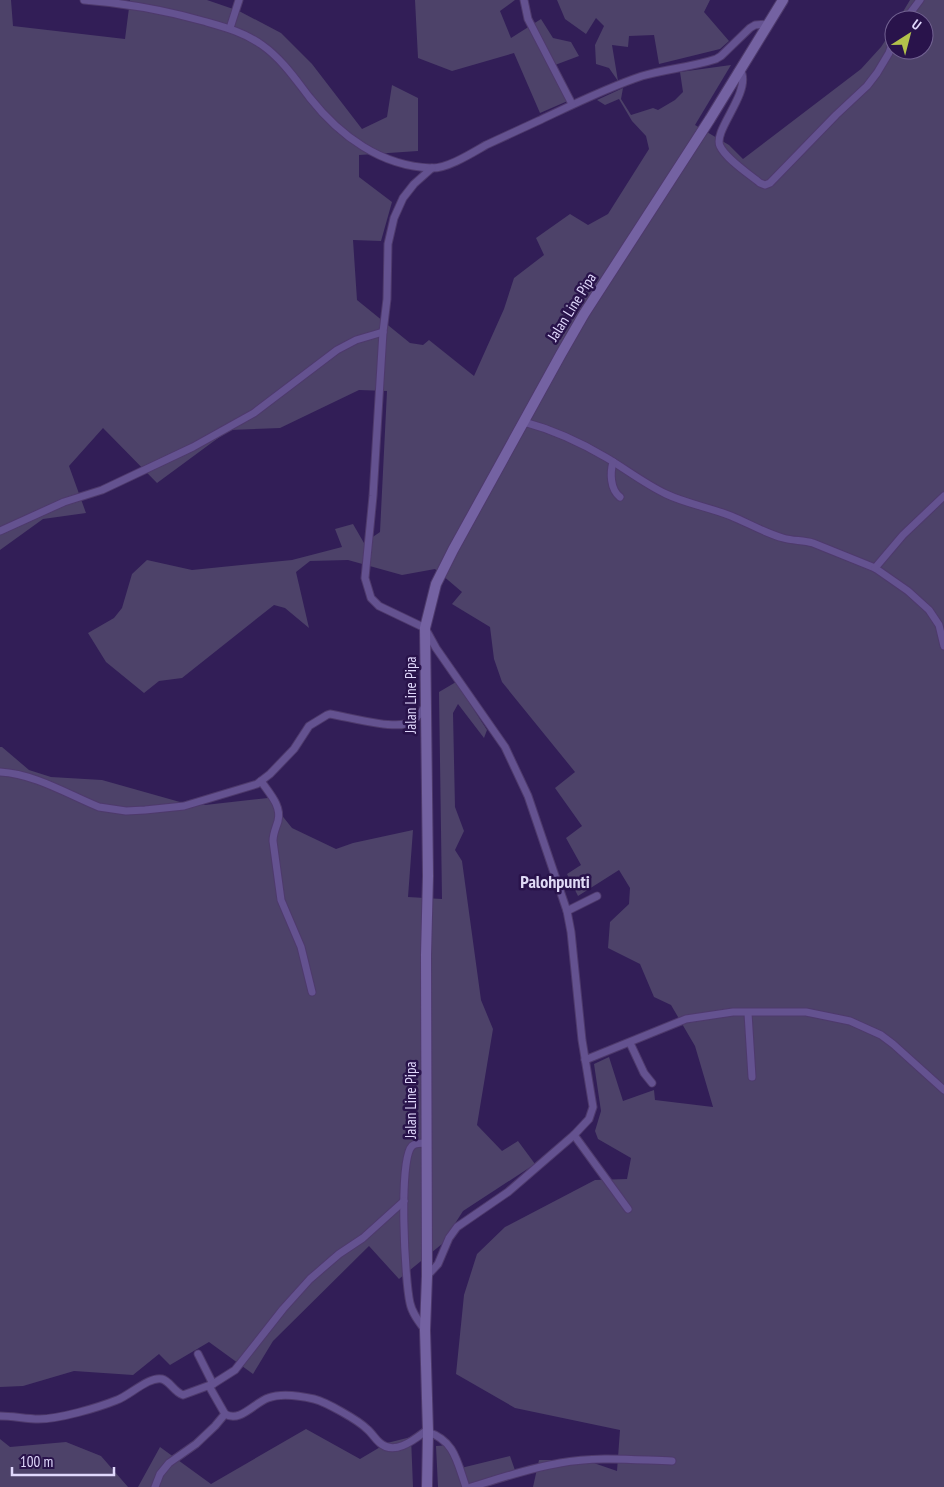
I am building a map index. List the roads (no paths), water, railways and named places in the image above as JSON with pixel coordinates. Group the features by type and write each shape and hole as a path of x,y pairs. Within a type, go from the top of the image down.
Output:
{"main road":[{"name":"Jalan Line Pipa","path":"427,1487 428,1431 425,1330 427,1276 426,955 428,876 425,628 433,594 440,574 560,354 710,120 738,71 783,0"}],"street":[{"path":"84,0 136,5 163,10 230,28 254,39 287,68 325,116 345,135 392,161 432,168"},
{"path":"230,28 239,0"},
{"path":"524,0 528,19 534,33 572,104"},
{"path":"427,1276 438,1264 449,1238 457,1227 508,1192 574,1135 589,1119 593,1107 585,1060 567,911 528,796 511,758 436,648 425,628 378,606 371,598 366,578 383,332 387,299 388,244 394,218 398,206 408,190 432,168 459,159 572,104 641,77 716,59 750,28 755,25 768,24"},
{"path":"738,71 742,74 743,84 719,143 732,160 765,185 770,183 867,86 885,60"},
{"path":"0,531 64,502 102,490 231,427 254,413 336,350 356,340 383,332"},
{"path":"524,422 549,428 575,440 651,486 688,504 730,516 760,530 781,537 813,543 875,568 908,591 929,610 939,625 944,646"},
{"path":"614,462 612,468 614,492 620,496"},
{"path":"875,568 903,535 944,496"},
{"path":"0,772 32,778 99,807 126,811 184,806 261,782 294,748 309,726 327,715 388,724 402,724 417,717 426,706"},
{"path":"261,782 278,807 279,820 273,834 273,840 281,900 301,947 312,992"},
{"path":"567,911 597,896"},
{"path":"585,1060 686,1019 733,1012 806,1012 834,1016 867,1027 893,1044 944,1090"},
{"path":"748,1013 752,1077"},
{"path":"630,1043 644,1073 652,1083"},
{"path":"574,1135 628,1209"},
{"path":"425,1330 411,1309 408,1295 404,1170 408,1153 414,1144 426,1143"},
{"path":"0,1416 39,1419 62,1415 121,1399 143,1385 158,1379 164,1379 177,1392 183,1395 211,1385 235,1370 283,1308 320,1269 363,1238 404,1201"},
{"path":"198,1354 224,1414 237,1416 267,1398 292,1396 324,1402 362,1424 379,1442 392,1448 404,1445 428,1431 449,1444 466,1487"},
{"path":"155,1487 160,1474 169,1464 196,1444 224,1414"},
{"path":"471,1487 562,1462 612,1459 672,1461"}],"district":[{"name":"Palohpunti","path":"555,882"}]}
